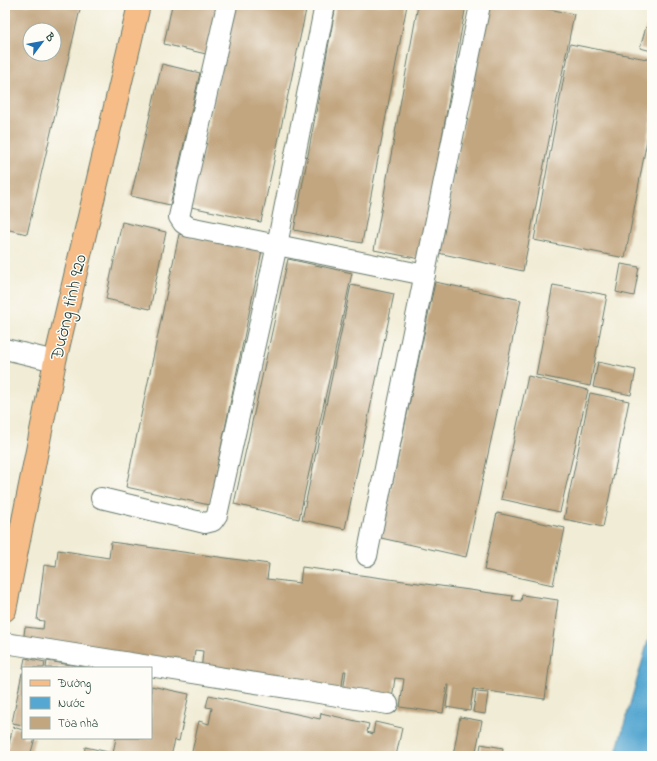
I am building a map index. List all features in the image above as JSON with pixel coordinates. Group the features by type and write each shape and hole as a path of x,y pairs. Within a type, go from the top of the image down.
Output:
{"main road":[{"name":"Đường tỉnh 920","path":"5,610 55,361 139,5"}],"street":[{"path":"227,5 179,217 183,223 189,227 425,275"},
{"path":"101,498 205,523 213,521 217,515 277,245 325,5"},
{"path":"367,556 480,5"},
{"path":"5,349 55,361"},
{"path":"5,643 388,704"}],"water":[{"path":"652,627 652,756 615,756"}],"building":[{"path":"5,5 81,5 27,234 5,229"},
{"path":"172,5 217,5 206,54 164,44"},
{"path":"234,5 307,5 261,222 191,207"},
{"path":"336,5 407,5 362,243 294,230"},
{"path":"418,5 466,5 420,259 374,250"},
{"path":"487,5 528,5 574,14 523,271 438,253"},
{"path":"646,27 652,29 652,51 640,48"},
{"path":"570,44 652,60 652,113 625,258 534,240"},
{"path":"162,64 200,73 170,205 131,196"},
{"path":"122,222 166,232 150,309 106,299"},
{"path":"179,234 262,251 209,505 126,487"},
{"path":"288,259 352,273 299,519 234,504"},
{"path":"621,264 639,267 634,296 616,292"},
{"path":"435,282 521,300 466,557 381,538"},
{"path":"351,285 394,294 345,529 302,520"},
{"path":"553,285 607,295 590,386 536,375"},
{"path":"598,362 636,370 631,395 593,387"},
{"path":"528,376 588,390 560,512 501,499"},
{"path":"590,393 629,401 603,527 564,519"},
{"path":"497,513 565,528 553,585 484,570"},
{"path":"111,542 269,564 267,579 300,583 302,567 513,596 512,600 521,601 522,595 558,600 545,699 473,689 470,711 446,707 449,685 447,685 443,713 400,707 404,679 395,678 392,699 343,692 346,671 344,671 341,692 201,672 203,651 195,650 193,666 23,643 25,627 43,629 44,621 37,620 44,565 56,567 58,550 109,558"},
{"path":"25,658 45,662 44,667 23,667"},
{"path":"47,661 84,667 46,667"},
{"path":"22,673 22,725 12,723"},
{"path":"152,686 189,694 179,741 175,740 171,756 84,756 85,747 113,753 116,739 152,739"},
{"path":"476,692 488,693 485,714 473,712"},
{"path":"209,695 320,719 321,713 369,724 367,732 373,734 375,722 402,728 396,756 191,756 199,721 209,724 212,708 206,707"},
{"path":"460,717 482,721 475,756 453,756"},
{"path":"13,727 22,730 22,739 35,739 30,756 6,756"},
{"path":"481,744 503,748 502,756 479,756"}]}
